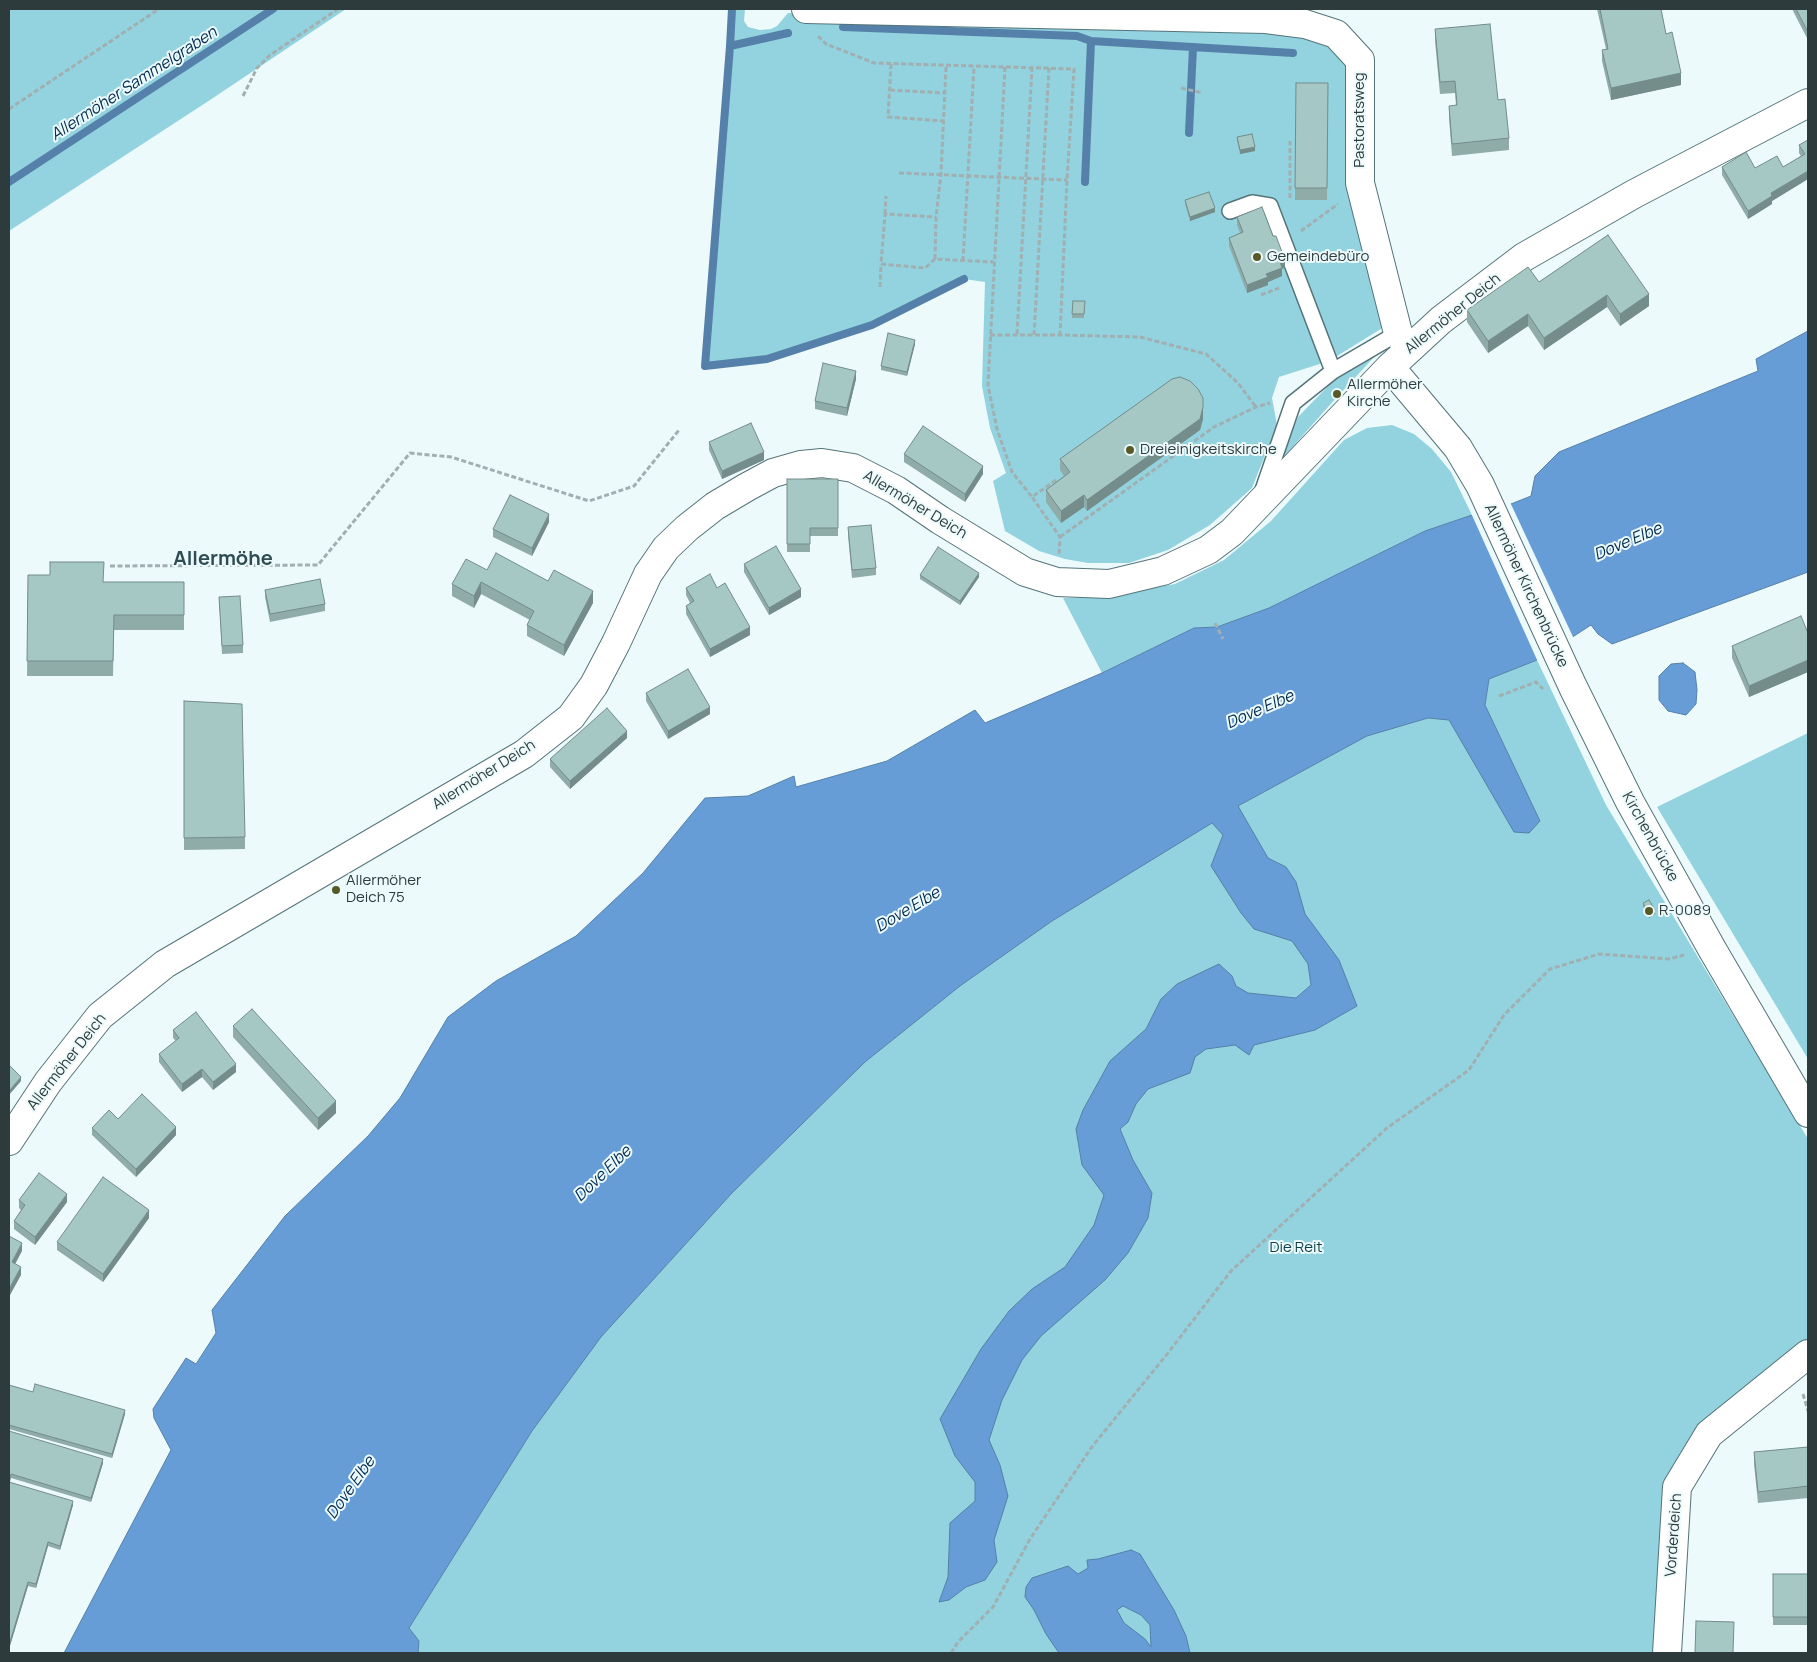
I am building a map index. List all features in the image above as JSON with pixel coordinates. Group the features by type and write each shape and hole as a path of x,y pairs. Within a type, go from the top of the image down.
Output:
{"street":[{"name":"Pastoratsweg","path":"809,19 1266,20 1304,24 1336,34 1360,60 1360,183 1399,350"},
{"name":"Allermöher Deich","path":"9,1141 48,1082 100,1016 165,964 524,754 571,717 594,685 648,574 666,548 687,528 715,506 773,473 801,465 822,463 853,468 896,490 940,520 1025,572 1057,582 1109,584 1164,571 1208,550 1232,532 1399,350 1524,257 1634,194 1808,103"},
{"name":"Allermöher Kirchenbrücke","path":"1399,350 1480,485 1575,692"},
{"name":"Kirchenbrücke","path":"1575,692 1630,802 1712,949 1808,1113"},
{"name":"Vorderdeich","path":"1667,1653 1677,1487 1709,1434 1808,1354"}],"lane":[{"path":"1230,210 1252,203 1270,206 1333,371"},
{"path":"1258,505 1293,403 1333,371 1399,350"}],"path":[{"path":"9,109 159,9"},
{"path":"243,96 257,68 270,55 338,9"},
{"path":"809,19 826,44 874,63 1074,69 1060,334"},
{"path":"892,64 888,118 944,121"},
{"path":"935,259 946,66"},
{"path":"963,261 974,67"},
{"path":"1005,67 988,385 997,429 1012,472 1060,537 1059,549"},
{"path":"1017,334 1032,68"},
{"path":"1034,335 1049,68"},
{"path":"1181,88 1204,93"},
{"path":"890,90 945,93"},
{"path":"1290,141 1290,199"},
{"path":"899,173 1067,180"},
{"path":"880,287 886,196"},
{"path":"1284,243 1338,203"},
{"path":"884,214 936,217"},
{"path":"881,264 925,268 935,259 994,262"},
{"path":"990,335 1060,334 1140,337 1206,354 1238,383 1256,407"},
{"path":"1060,537 1214,427 1256,407 1271,403 1293,403"},
{"path":"110,566 318,565 410,453 451,457 590,501 634,486 679,430"},
{"path":"1032,497 1056,480"},
{"path":"1215,623 1223,638"},
{"path":"1499,696 1536,682 1559,706 1575,692"},
{"path":"951,1653 958,1642 993,1607 1030,1538 1091,1448 1231,1271 1387,1128 1469,1070 1504,1015 1550,969 1599,954 1669,959 1712,949"},
{"path":"1805,1390 1803,1396 1808,1412"}],"green space":[{"path":"9,9 346,9 9,231"},
{"path":"731,9 745,9 744,21 748,27 760,30 771,29 777,26 788,13 1313,36 1337,47 1349,66 1384,327 1329,361 1279,377 1272,398 1277,425 1252,488 1210,525 1168,550 1129,563 1088,563 1065,559 1039,551 1005,531 993,481 1006,473 990,428 982,386 985,282 964,279 872,325 767,359 702,368"},
{"path":"1375,356 1281,460 1298,417 1333,381"},
{"path":"1392,425 1414,434 1432,449 1451,472 1472,515 1425,531 1269,608 1217,627 1194,628 1102,673 1063,598 1102,597 1175,584 1224,560 1271,521 1344,440 1367,428"},
{"name":"Die Reit","path":"1537,660 1606,805 1808,1139 1808,1339 1702,1426 1656,1653 418,1653 419,1641 409,1628 532,1431 601,1337 732,1193 865,1062 960,986 1052,921 1238,806 1367,736 1428,718 1450,719 1540,821 1485,705 1489,679"},
{"path":"1808,733 1808,1059 1657,807"}],"water":[{"name":"Dove Elbe","path":"1808,331 1808,572 1612,644 1598,634 1591,625 1537,660 1489,679 1485,705 1540,821 1529,833 1514,832 1449,720 1428,718 1367,736 1238,806 1268,858 1286,867 1296,882 1305,914 1339,960 1357,1006 1315,1030 1254,1045 1249,1055 1235,1045 1206,1049 1195,1057 1190,1073 1148,1089 1136,1104 1128,1122 1120,1129 1133,1160 1152,1193 1148,1218 1128,1253 1105,1280 1041,1336 1022,1360 1002,1400 989,1440 1000,1465 1008,1496 994,1540 997,1562 985,1580 966,1587 949,1600 939,1602 948,1577 950,1523 975,1501 975,1482 955,1456 940,1419 981,1349 1009,1311 1032,1289 1065,1267 1094,1225 1104,1195 1082,1165 1076,1129 1083,1110 1110,1061 1146,1029 1161,999 1177,984 1219,964 1232,976 1236,986 1248,993 1296,998 1311,985 1308,964 1292,941 1254,929 1241,913 1211,866 1223,835 1212,823 1052,921 960,986 865,1062 732,1193 601,1337 532,1431 409,1628 419,1641 418,1653 64,1653 171,1450 154,1418 153,1409 186,1358 196,1364 216,1333 212,1310 285,1216 368,1136 400,1098 448,1017 496,981 576,936 643,873 705,798 748,796 794,776 796,787 887,761 975,710 985,723 1102,673 1194,628 1217,627 1269,608 1425,531 1531,496 1535,476 1559,452 1758,371 1756,359"},
{"path":"1683,663 1695,672 1697,690 1696,704 1686,715 1668,711 1659,700 1659,676 1671,664"},
{"path":"1131,1550 1140,1554 1174,1610 1186,1636 1190,1653 1059,1653 1025,1597 1026,1587 1032,1578 1068,1566 1078,1574 1088,1568 1087,1560","holes":["1123,1606 1141,1615 1150,1625 1151,1647 1145,1639 1124,1623 1117,1610"]}],"pier":[{"path":"1510,502 1574,639 1538,662 1471,513"}],"building":[{"path":"1600,9 1661,9 1666,34 1672,32 1681,73 1611,88 1602,50 1608,49"},
{"path":"1796,9 1808,9 1808,32"},
{"path":"1490,24 1498,100 1505,99 1509,138 1452,144 1449,106 1457,105 1455,81 1440,82 1435,29"},
{"path":"1296,83 1328,83 1327,188 1295,188"},
{"path":"1252,134 1255,147 1240,150 1237,137"},
{"path":"1808,140 1808,171 1771,193 1772,196 1748,211 1722,167 1746,152 1755,168 1777,156 1783,167 1805,154 1799,145"},
{"path":"1209,192 1215,208 1190,217 1185,200"},
{"name":"Gemeindebüro","path":"1262,207 1285,260 1280,262 1282,268 1266,274 1268,277 1247,285 1229,238 1243,232 1237,217"},
{"path":"1608,235 1649,294 1620,314 1607,295 1544,338 1528,314 1488,341 1467,310 1528,267 1539,282"},
{"path":"1073,301 1085,301 1084,314 1072,314"},
{"path":"888,333 915,340 907,372 881,366"},
{"path":"823,363 856,371 847,408 815,401"},
{"name":"Dreieinigkeitskirche","path":"1180,377 1190,381 1203,398 1200,419 1087,500 1084,495 1061,511 1046,490 1070,472 1060,459 1172,379"},
{"path":"751,423 764,452 722,471 709,442"},
{"path":"923,426 983,466 965,494 904,454"},
{"path":"787,479 838,479 838,528 810,528 810,544 787,544"},
{"path":"510,495 549,514 532,548 493,529"},
{"path":"871,525 876,568 852,570 848,527"},
{"path":"776,546 801,589 769,608 744,564"},
{"path":"938,547 979,573 960,601 920,575"},
{"path":"496,553 548,581 554,570 593,591 564,645 527,625 534,611 481,582 474,596 452,584 466,559 487,570"},
{"path":"50,562 104,562 103,582 184,582 184,615 114,615 113,661 27,661 28,575 50,575"},
{"path":"710,574 717,588 725,583 750,627 710,649 686,606 694,601 686,588"},
{"path":"320,579 325,604 270,614 265,590"},
{"path":"240,596 243,645 222,646 219,597"},
{"path":"1801,616 1808,633 1808,660 1749,686 1732,646"},
{"path":"688,669 710,707 668,731 646,693"},
{"path":"184,701 242,704 245,837 184,838"},
{"path":"607,708 627,731 570,781 550,759"},
{"path":"1649,900 1655,910 1649,914 1643,903"},
{"path":"252,1009 336,1101 318,1118 233,1026"},
{"path":"196,1012 236,1064 213,1082 202,1069 182,1084 159,1054 179,1038 173,1030"},
{"path":"9,1065 21,1077 9,1091"},
{"path":"142,1094 176,1127 136,1169 92,1128 109,1110 118,1119"},
{"path":"39,1173 67,1194 35,1237 14,1221 25,1205 19,1200"},
{"path":"103,1177 149,1210 103,1274 57,1242"},
{"path":"9,1236 22,1243 12,1262 21,1267 9,1289"},
{"path":"35,1384 125,1410 112,1454 9,1425 9,1385 33,1392"},
{"path":"9,1431 103,1459 91,1498 11,1474 9,1482"},
{"path":"1808,1447 1808,1486 1758,1492 1754,1452"},
{"path":"9,1482 73,1501 60,1546 48,1542 36,1584 28,1582 9,1645"},
{"path":"1773,1574 1808,1574 1808,1617 1773,1617"},
{"path":"1696,1621 1734,1622 1733,1653 1695,1653"}],"waterway":[{"name":"Allermöher Sammelgraben","path":"9,182 273,9"},
{"path":"730,46 732,9"},
{"path":"843,27 1077,36 1091,41 1293,53"},
{"path":"788,33 730,46 705,366 767,359 872,325 964,279"},
{"path":"1085,182 1091,41"},
{"path":"1189,133 1193,47"}],"place":[{"name":"Gemeindebüro","path":"1257,257"},
{"name":"Allermöher Kirche","path":"1337,394"},
{"name":"Dreieinigkeitskirche","path":"1130,450"},
{"name":"Allermöher Deich 75","path":"336,890"},
{"name":"R-0089","path":"1649,911"}],"district":[{"name":"Allermöhe","path":"223,559"}]}
